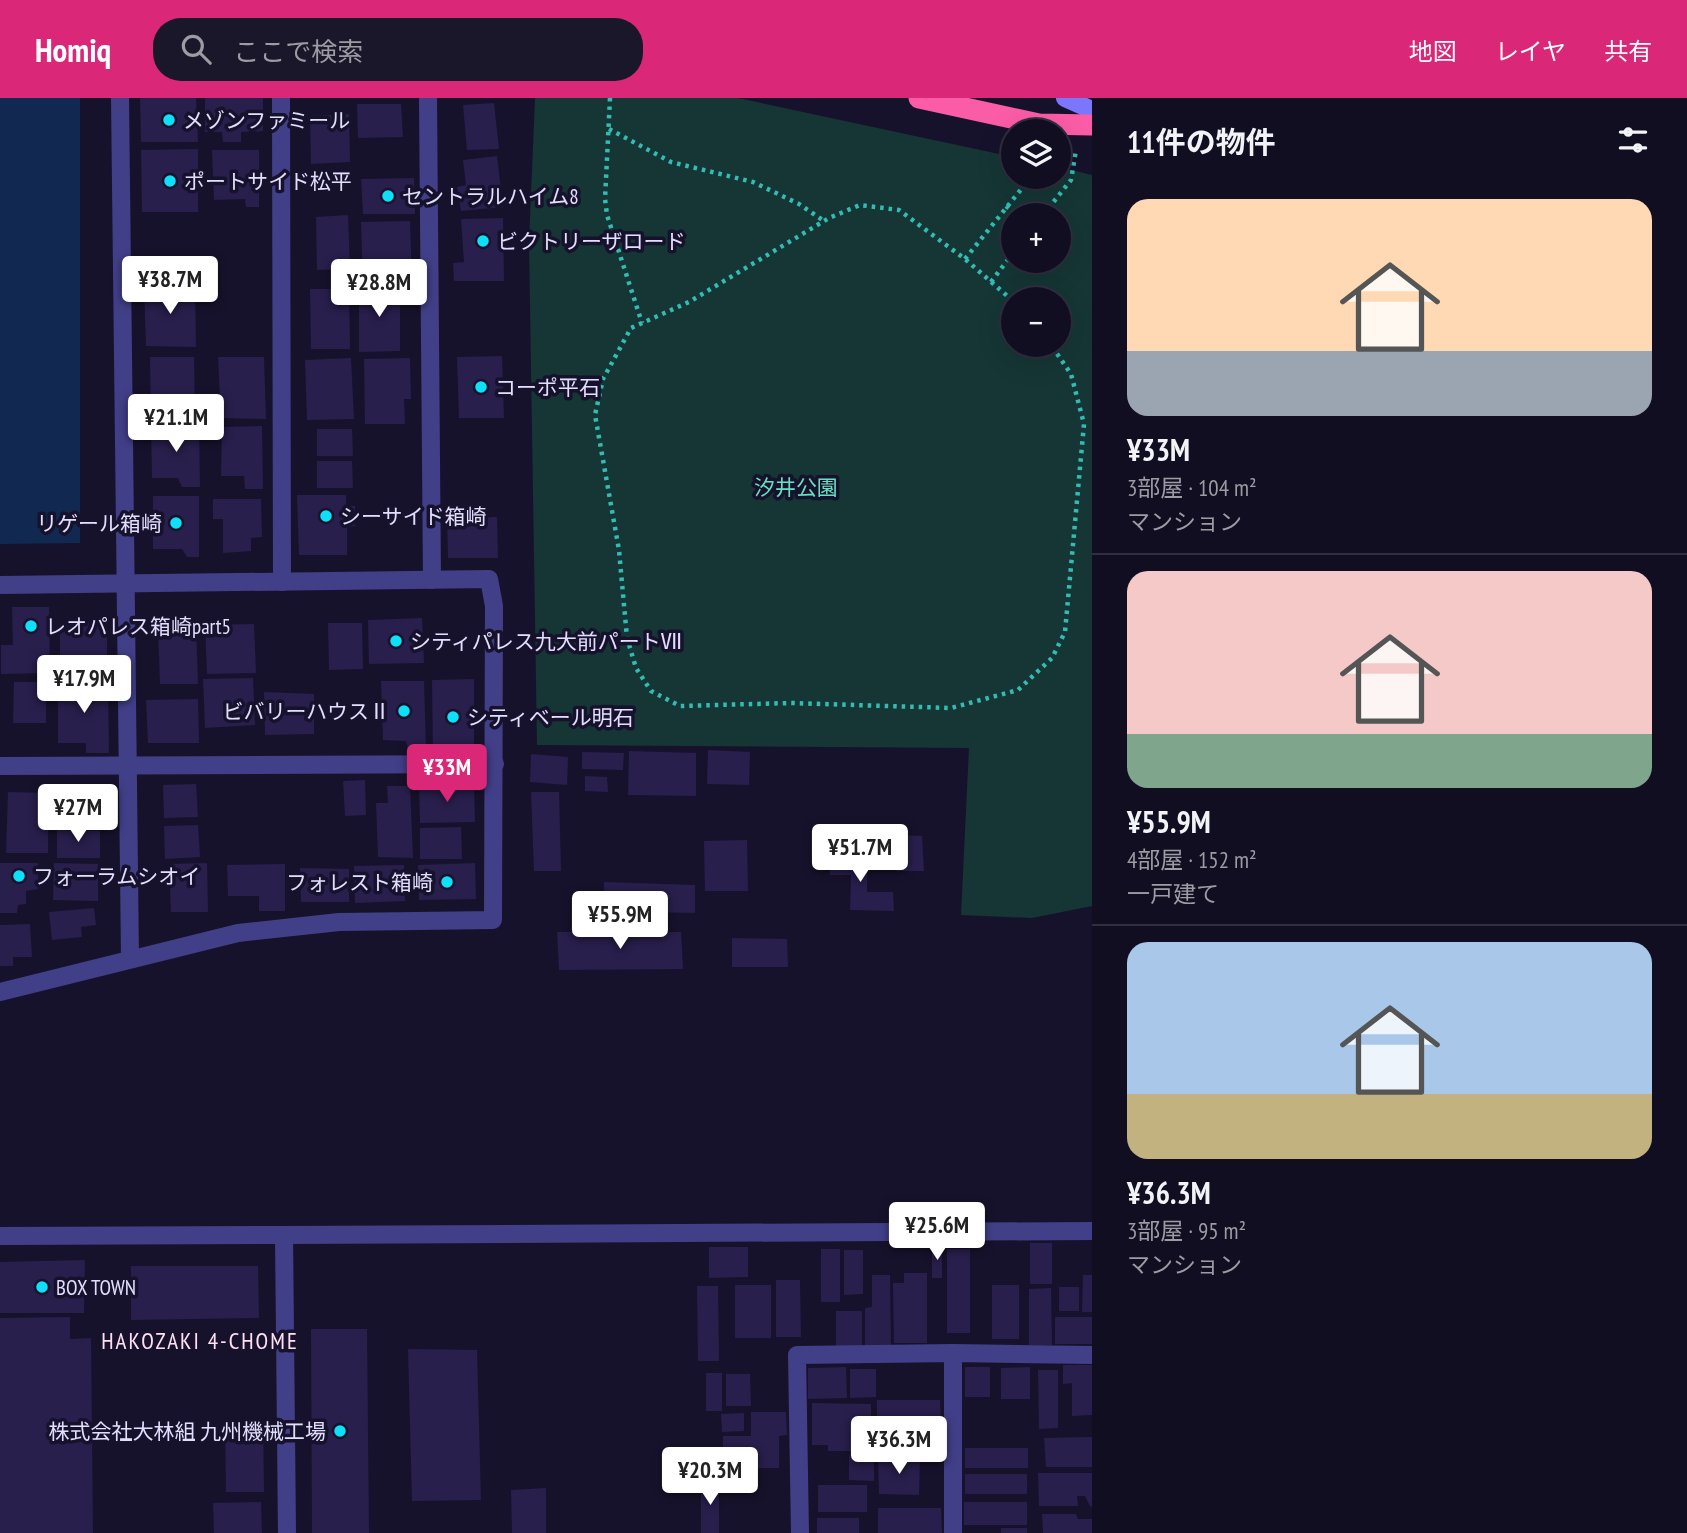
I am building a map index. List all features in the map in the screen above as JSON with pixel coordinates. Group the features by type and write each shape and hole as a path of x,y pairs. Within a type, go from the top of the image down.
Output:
{"highway":[{"path":"919,98 1039,124 1092,125"}],"street":[{"path":"120,98 130,958"},
{"path":"281,98 282,582"},
{"path":"428,98 432,580"},
{"path":"1065,98 1092,110"},
{"path":"0,585 489,579 494,606 495,764 493,920 339,922 238,933 0,992"},
{"path":"0,766 495,764"},
{"path":"0,1236 1092,1231"},
{"path":"284,1236 287,1533"},
{"path":"953,1353 953,1533"},
{"path":"800,1533 797,1355 1092,1355"}],"path":[{"path":"610,98 605,199 607,215 642,323"},
{"path":"609,129 671,162 753,182 799,204 824,221"},
{"path":"1053,203 1071,180 1076,149"},
{"path":"1009,203 1021,189"},
{"path":"1001,291 965,259 899,210 860,205 824,221 689,302 631,328 603,379 595,415 619,550 626,638 636,668 651,691 680,706 792,704 951,708 1018,690 1052,658 1065,632 1084,424 1071,374 1059,357"},
{"path":"965,259 1001,212"},
{"path":"991,282 1001,269"}],"green space":[{"name":"汐井公園","path":"535,98 738,98 1001,154 1001,189 1071,189 1071,170 1092,175 1092,906 1032,918 961,915 969,748 537,745 529,242"}],"water":[{"path":"0,98 80,98 80,543 0,544"}],"building":[{"name":"メゾンファミール","path":"140,98 196,98 198,142 141,142"},
{"path":"205,98 263,98 263,131 241,132 241,142 223,142 222,132 205,132"},
{"path":"494,103 499,149 467,150 463,105"},
{"path":"357,104 401,104 403,137 358,138"},
{"path":"349,114 350,162 311,164 310,116"},
{"name":"ポートサイド松平","path":"198,149 198,212 142,212 141,150"},
{"path":"212,150 259,150 259,207 246,207 245,199 214,200"},
{"path":"497,156 503,207 461,211 457,187 466,185 463,160"},
{"name":"セントラルハイム8","path":"414,178 415,214 363,214 361,179"},
{"path":"348,215 350,269 317,270 316,217"},
{"name":"ビクトリーザロード","path":"503,218 504,281 454,281 453,263 464,262 461,219"},
{"path":"410,221 412,281 363,282 361,222"},
{"path":"144,286 195,287 196,347 146,346"},
{"path":"359,287 400,287 400,351 359,352"},
{"path":"310,289 349,289 350,349 311,349"},
{"name":"コーポ平石","path":"502,356 504,418 459,418 457,357"},
{"path":"150,357 194,357 195,415 151,414"},
{"path":"218,357 264,357 266,419 221,418"},
{"path":"351,358 354,419 307,420 305,360"},
{"path":"410,358 411,399 404,399 405,424 365,424 364,359"},
{"path":"199,425 200,487 182,487 178,478 152,478 151,426"},
{"path":"262,426 263,489 245,489 244,476 221,476 222,427"},
{"path":"317,429 352,429 353,456 317,456"},
{"path":"317,461 352,461 353,488 317,488"},
{"name":"シーサイド箱崎","path":"297,495 346,495 346,506 355,506 355,526 347,527 347,555 299,555"},
{"name":"リゲール箱崎","path":"153,496 199,496 199,557 187,557 182,549 153,549"},
{"path":"213,499 261,499 262,537 251,538 251,551 223,553 223,519 213,519"},
{"path":"497,517 498,558 448,558 447,518"},
{"name":"レオパレス箱崎part5","path":"12,607 49,607 50,673 1,674 1,645 13,645"},
{"name":"シティパレス九大前パートⅦ","path":"422,618 424,663 369,664 368,620"},
{"path":"60,623 107,623 107,669 92,668 92,676 76,676 76,661 60,661"},
{"path":"328,623 362,623 363,669 329,670"},
{"path":"254,624 256,673 207,674 205,625"},
{"path":"196,626 198,684 160,684 158,628"},
{"path":"253,678 255,725 205,728 203,679"},
{"name":"シティベール明石","path":"474,679 474,754 433,753 432,680"},
{"name":"ビバリーハウスⅡ","path":"381,681 424,681 426,746 422,752 414,754 408,750 406,741 383,740"},
{"path":"14,682 46,682 46,723 13,723"},
{"path":"58,682 108,683 109,753 86,753 86,743 58,743"},
{"path":"264,692 314,694 314,734 265,735"},
{"path":"198,699 199,743 148,743 146,700"},
{"path":"708,750 750,752 749,785 707,784"},
{"path":"629,751 696,753 696,796 628,795"},
{"path":"582,752 624,753 623,770 582,769"},
{"path":"531,754 568,757 567,785 530,782"},
{"path":"585,776 607,777 608,792 585,791"},
{"path":"365,780 366,815 345,816 343,781"},
{"path":"196,784 198,817 164,818 163,785"},
{"path":"419,785 474,785 475,822 420,823"},
{"path":"387,786 410,786 413,858 378,857 376,803 388,803"},
{"path":"56,787 100,787 100,825 56,825"},
{"path":"8,792 48,793 48,853 6,853"},
{"path":"531,792 559,792 561,871 534,871"},
{"path":"198,825 200,857 165,859 164,826"},
{"path":"461,827 462,859 420,859 420,828"},
{"path":"57,830 100,831 100,858 57,858"},
{"path":"895,835 922,836 924,871 896,871"},
{"path":"747,840 748,891 705,891 704,841"},
{"path":"828,856 867,857 867,892 893,892 894,911 850,910 851,875 830,875"},
{"name":"フォーラムシオイ","path":"0,863 38,863 38,889 26,891 26,904 18,905 17,913 0,913"},
{"path":"54,863 98,864 98,901 53,900"},
{"path":"207,863 208,912 171,912 169,864"},
{"name":"フォレスト箱崎","path":"475,863 476,899 419,900 418,865"},
{"path":"285,864 285,911 259,911 259,896 228,896 227,865"},
{"path":"404,865 405,901 355,903 354,866"},
{"path":"300,868 349,869 349,902 301,902"},
{"path":"604,882 695,885 695,913 604,911"},
{"path":"94,908 96,925 81,927 82,937 52,940 49,912"},
{"path":"30,924 32,957 13,957 13,966 0,966 0,925"},
{"path":"557,932 681,932 683,969 559,970"},
{"path":"732,938 787,939 788,967 732,967"},
{"path":"1030,1243 1052,1243 1052,1284 1030,1284"},
{"path":"942,1246 942,1278 932,1278 932,1247"},
{"path":"709,1247 748,1247 748,1277 709,1278"},
{"path":"821,1249 840,1249 840,1302 821,1302"},
{"path":"947,1249 970,1249 970,1333 947,1333"},
{"path":"844,1250 863,1250 863,1294 844,1295"},
{"name":"BOX TOWN","path":"85,1260 84,1313 0,1313 0,1262"},
{"path":"131,1266 258,1266 259,1318 131,1320"},
{"path":"904,1273 927,1273 927,1343 894,1343 893,1283 904,1283"},
{"path":"872,1275 890,1275 891,1349 865,1349 865,1308 872,1307"},
{"path":"1083,1275 1092,1275 1092,1312 1082,1312"},
{"path":"776,1280 800,1280 801,1337 776,1337"},
{"path":"735,1285 771,1285 771,1338 735,1338"},
{"path":"992,1285 1019,1285 1019,1339 992,1339"},
{"path":"697,1286 718,1286 719,1361 698,1361"},
{"path":"1059,1287 1079,1287 1079,1311 1059,1311"},
{"path":"1051,1288 1052,1345 1029,1345 1029,1289"},
{"path":"836,1311 862,1311 862,1348 836,1348"},
{"path":"70,1317 70,1339 91,1338 93,1533 0,1533 0,1318"},
{"path":"1055,1317 1092,1317 1092,1344 1055,1344"},
{"name":"株式会社大林組 九州機械工場","path":"311,1329 367,1329 369,1533 312,1533"},
{"path":"408,1349 477,1350 481,1500 412,1501"},
{"path":"1063,1365 1092,1365 1092,1415 1072,1416 1072,1383 1063,1384"},
{"path":"846,1367 847,1398 808,1399 808,1368"},
{"path":"965,1367 990,1367 990,1397 965,1397"},
{"path":"1030,1367 1030,1399 1001,1399 1001,1368"},
{"path":"850,1369 876,1369 876,1397 850,1398"},
{"path":"1038,1370 1058,1370 1058,1428 1039,1429"},
{"path":"706,1373 722,1373 722,1411 706,1411"},
{"path":"726,1374 750,1374 751,1406 726,1406"},
{"path":"877,1400 940,1400 941,1425 877,1425"},
{"path":"812,1403 871,1404 871,1451 828,1451 828,1445 812,1445"},
{"path":"751,1412 786,1412 787,1435 779,1436 779,1468 723,1468 723,1436 751,1436"},
{"path":"744,1413 744,1431 722,1432 721,1414"},
{"path":"225,1421 263,1421 264,1492 226,1492"},
{"path":"882,1430 924,1430 924,1454 883,1453"},
{"path":"1092,1437 1092,1467 1046,1467 1044,1438"},
{"path":"965,1448 1028,1448 1028,1468 965,1468"},
{"path":"849,1455 874,1455 874,1481 849,1480"},
{"path":"878,1457 920,1457 919,1495 879,1494"},
{"path":"1038,1473 1092,1473 1092,1507 1085,1496 1077,1496 1078,1506 1039,1506"},
{"path":"965,1474 1027,1474 1027,1494 965,1494"},
{"path":"701,1481 719,1481 719,1533 701,1533"},
{"path":"818,1485 867,1485 867,1512 818,1512"},
{"path":"546,1488 546,1533 512,1533 511,1490"},
{"path":"261,1502 262,1533 214,1533 213,1503"},
{"path":"964,1502 1027,1502 1027,1525 964,1525"},
{"path":"878,1508 941,1508 942,1533 878,1533"},
{"path":"1042,1514 1076,1514 1078,1519 1092,1519 1092,1533 1043,1533"},
{"path":"817,1518 859,1518 859,1533 817,1533"},
{"path":"1001,1528 1027,1528 1027,1533 1001,1533"}],"place":[{"name":"メゾンファミール","path":"169,120"},
{"name":"ポートサイド松平","path":"170,181"},
{"name":"セントラルハイム8","path":"388,196"},
{"name":"ビクトリーザロード","path":"483,241"},
{"name":"コーポ平石","path":"481,387"},
{"name":"シーサイド箱崎","path":"326,516"},
{"name":"リゲール箱崎","path":"176,523"},
{"name":"レオパレス箱崎part5","path":"31,626"},
{"name":"シティパレス九大前パートⅦ","path":"396,641"},
{"name":"ビバリーハウスⅡ","path":"404,711"},
{"name":"シティベール明石","path":"453,717"},
{"name":"フォーラムシオイ","path":"19,876"},
{"name":"フォレスト箱崎","path":"447,882"},
{"name":"BOX TOWN","path":"42,1287"},
{"name":"株式会社大林組 九州機械工場","path":"340,1431"}],"district":[{"name":"HAKOZAKI 4-CHOME","path":"200,1340"}]}
